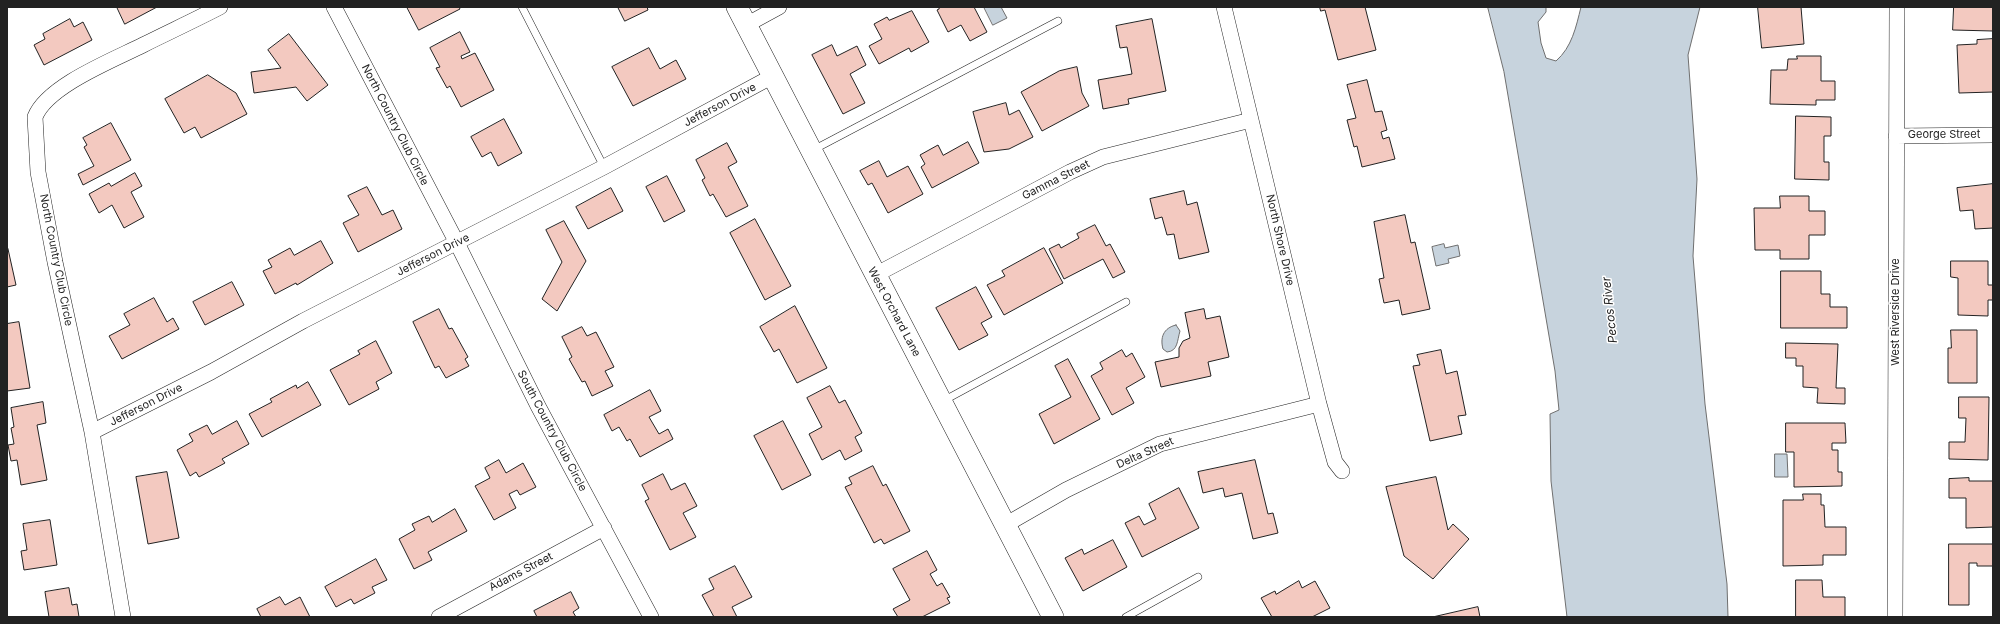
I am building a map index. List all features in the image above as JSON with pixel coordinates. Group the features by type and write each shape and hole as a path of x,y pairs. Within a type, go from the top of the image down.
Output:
{"street":[{"name":"North Country Club Circle","path":"123,617 92,432 55,262 38,172 35,117 38,109 46,100 89,72 220,7"},
{"name":"North Country Club Circle","path":"334,7 457,243"},
{"path":"741,16 779,7"},
{"name":"North Shore Drive","path":"1224,7 1319,404 1334,458 1342,470"},
{"name":"West Riverside Drive","path":"1895,617 1897,7"},
{"name":"West Orchard Lane","path":"741,16 1053,617"},
{"name":"Jefferson Drive","path":"92,432 211,372 303,321 604,167 773,76"},
{"name":"Gamma Street","path":"875,275 1070,172 1103,157 1251,120"},
{"name":"George Street","path":"1896,136 1993,135"},
{"name":"South Country Club Circle","path":"457,243 538,406 651,617"},
{"name":"Delta Street","path":"1005,525 1066,490 1160,444 1319,404"},
{"name":"Adams Street","path":"439,617 604,528"}],"lane":[{"path":"522,7 604,167"},
{"path":"811,151 1058,22"},
{"path":"941,402 1126,302"},
{"path":"1126,617 1198,578"}],"water":[{"path":"984,7 1001,7 1007,18 993,25"},
{"name":"Pecos River","path":"1488,7 1546,7 1546,12 1538,22 1541,43 1546,58 1556,61 1570,43 1581,7 1700,7 1688,55 1697,179 1693,256 1705,404 1727,584 1728,617 1567,617 1551,481 1550,414 1559,410 1555,371 1504,72"},
{"path":"1444,244 1445,248 1458,245 1460,256 1448,259 1449,263 1436,266 1432,247"},
{"path":"1176,325 1180,331 1175,348 1167,352 1163,349 1162,337 1168,328"},
{"path":"1775,454 1787,454 1788,477 1775,477"}],"building":[{"path":"117,7 157,7 125,24"},
{"path":"407,7 459,7 460,9 419,30"},
{"path":"618,7 647,7 648,10 625,21"},
{"path":"938,7 974,7 987,32 970,41 961,25 948,32 937,10 939,9"},
{"path":"1320,7 1365,7 1376,50 1338,60 1325,10 1321,11"},
{"path":"1758,7 1801,7 1804,44 1762,48"},
{"path":"1954,7 1993,7 1993,31 1953,30"},
{"path":"912,11 929,42 911,52 909,48 879,64 869,46 882,39 874,24 887,17 889,20"},
{"path":"70,19 74,27 83,22 92,40 44,65 34,45 45,39 43,34"},
{"path":"1152,19 1166,91 1128,99 1129,104 1103,109 1098,80 1132,74 1127,47 1120,48 1116,26"},
{"path":"460,32 470,52 461,56 462,59 475,53 494,90 461,107 450,86 447,88 436,68 440,67 430,48"},
{"path":"289,34 328,85 307,101 296,87 254,93 251,72 281,68 268,50"},
{"path":"1993,39 1993,92 1959,93 1957,45 1977,44 1977,40"},
{"path":"832,45 837,56 857,46 866,65 850,74 865,103 843,114 812,55"},
{"path":"649,48 660,69 676,60 686,79 633,106 612,67"},
{"path":"1797,56 1821,56 1821,81 1835,81 1835,100 1816,100 1816,105 1770,104 1771,70 1787,70 1788,59 1797,59"},
{"path":"1077,67 1082,93 1089,106 1042,131 1021,92 1059,71"},
{"path":"208,75 236,93 247,114 201,138 195,127 184,133 165,99"},
{"path":"1367,80 1375,112 1382,111 1387,130 1381,132 1383,139 1389,137 1395,159 1362,167 1357,146 1354,147 1347,120 1356,118 1347,85"},
{"path":"1006,103 1009,115 1019,110 1033,137 1009,149 984,152 973,112"},
{"path":"1796,116 1831,117 1831,136 1824,136 1824,162 1829,162 1829,180 1795,179"},
{"path":"504,119 522,153 498,166 491,152 482,157 471,137"},
{"path":"111,123 131,160 83,185 78,174 94,166 84,147 87,145 83,138"},
{"path":"968,142 979,163 932,188 921,167 925,164 920,155 938,145 943,155"},
{"path":"727,143 737,162 728,167 748,206 726,217 713,194 710,196 702,180 705,178 696,160"},
{"path":"879,161 887,177 908,166 923,194 888,213 872,183 868,185 860,171"},
{"path":"135,173 142,186 131,192 144,217 124,228 112,205 99,213 89,194 109,183 111,186"},
{"path":"667,176 685,211 664,222 646,187"},
{"path":"1993,184 1993,228 1975,229 1973,210 1960,211 1957,188"},
{"path":"367,187 382,215 393,210 402,229 358,252 343,223 359,215 348,196"},
{"path":"611,188 623,211 588,229 576,207"},
{"path":"1184,191 1187,205 1197,202 1209,252 1179,259 1174,234 1167,235 1162,217 1155,219 1150,199"},
{"path":"1780,196 1809,196 1809,211 1825,211 1825,235 1809,235 1809,259 1780,259 1780,250 1755,250 1754,208 1780,208"},
{"path":"1405,215 1411,243 1415,242 1430,309 1402,315 1399,300 1384,303 1379,279 1384,278 1374,222"},
{"path":"755,219 791,286 765,300 730,233"},
{"path":"564,221 586,261 557,311 542,299 562,262 546,230"},
{"path":"1095,225 1106,246 1110,244 1125,272 1113,278 1103,259 1064,279 1049,249 1059,244 1061,248 1079,238 1077,234"},
{"path":"321,241 333,263 297,285 296,283 275,294 263,271 272,267 268,260 290,248 294,255"},
{"path":"1044,248 1063,283 1004,315 987,285 1005,276 1002,271"},
{"path":"8,249 16,285 7,287 7,250"},
{"path":"1951,261 1988,261 1988,285 1993,285 1993,300 1988,300 1988,316 1958,315 1958,278 1951,277"},
{"path":"1781,271 1821,271 1821,294 1830,294 1830,307 1847,307 1847,328 1781,328"},
{"path":"232,282 244,305 205,325 193,302"},
{"path":"976,287 992,317 981,323 988,335 959,350 936,308"},
{"path":"154,298 167,322 173,318 179,329 122,359 109,336 130,325 124,314"},
{"path":"795,306 827,368 797,383 779,349 774,352 760,327"},
{"path":"439,309 449,329 452,328 468,357 465,359 469,366 446,378 439,366 435,368 413,322"},
{"path":"1204,309 1206,319 1220,316 1229,357 1208,362 1211,376 1161,387 1155,362 1179,357 1179,348 1183,341 1190,338 1185,313"},
{"path":"19,322 30,388 7,391 7,324"},
{"path":"582,327 587,336 596,332 614,367 605,371 613,386 592,396 585,381 582,382 569,359 572,357 562,337"},
{"path":"1951,330 1977,330 1977,383 1948,383 1948,348 1951,348"},
{"path":"376,341 392,373 376,382 379,389 349,405 330,370 360,354 358,351"},
{"path":"1786,343 1838,344 1836,388 1845,388 1845,404 1817,403 1818,388 1803,387 1803,366 1796,366 1796,358 1786,358"},
{"path":"1122,350 1126,357 1132,353 1145,377 1126,388 1134,403 1112,415 1091,376 1103,369 1100,363"},
{"path":"1441,350 1446,374 1457,371 1466,415 1458,416 1462,434 1430,441 1413,366 1420,365 1417,355"},
{"path":"1068,359 1100,419 1054,444 1039,414 1071,397 1055,366"},
{"path":"308,382 321,405 262,437 249,414 272,402 270,399 296,385 297,388"},
{"path":"830,386 839,403 845,400 862,433 855,437 862,451 845,460 840,450 822,460 809,434 822,427 807,398"},
{"path":"650,390 661,411 649,417 659,434 668,429 673,439 640,457 630,439 627,441 619,427 612,431 604,415"},
{"path":"1959,397 1989,397 1988,460 1949,459 1949,442 1965,442 1966,418 1959,418"},
{"path":"43,402 46,423 37,425 47,480 21,485 17,460 11,461 8,445 14,444 11,428 14,427 11,408"},
{"path":"237,421 249,444 222,459 225,463 199,477 196,472 190,476 177,450 193,441 189,434 207,425 212,434"},
{"path":"783,421 811,475 782,490 754,436"},
{"path":"1786,423 1845,423 1846,443 1832,443 1832,450 1838,450 1838,472 1842,472 1842,486 1794,487 1794,452 1786,452"},
{"path":"499,460 506,473 523,463 536,487 520,495 517,490 509,494 516,508 494,520 475,486 490,478 485,468"},
{"path":"1255,460 1268,514 1273,513 1278,533 1253,539 1242,493 1225,497 1223,488 1203,493 1198,472"},
{"path":"873,466 883,486 886,484 910,531 884,544 881,539 874,543 845,487 852,484 849,478"},
{"path":"167,472 179,538 148,544 136,477"},
{"path":"663,474 671,490 685,483 697,506 683,513 696,537 670,550 645,501 649,499 642,485"},
{"path":"1436,477 1448,530 1453,524 1469,539 1433,579 1404,556 1386,487"},
{"path":"1969,478 1969,481 1993,481 1993,527 1966,528 1966,498 1949,498 1949,479"},
{"path":"1179,488 1199,528 1142,557 1125,523 1139,516 1144,525 1156,519 1149,504"},
{"path":"1803,494 1821,494 1821,505 1824,505 1825,527 1846,527 1846,555 1823,555 1823,565 1783,566 1783,500 1803,500"},
{"path":"455,509 467,531 428,552 432,560 414,569 399,539 415,530 412,524 429,516 432,522"},
{"path":"50,520 57,565 24,570 21,551 27,550 23,524"},
{"path":"1113,540 1127,567 1083,591 1065,558 1082,549 1084,554"},
{"path":"1949,544 1993,544 1993,566 1977,566 1977,563 1969,563 1969,605 1949,605"},
{"path":"927,551 937,570 930,574 937,586 942,583 950,597 947,598 950,603 922,617 898,617 893,609 910,600 893,569"},
{"path":"376,559 387,580 372,587 375,593 354,604 351,599 336,607 325,587"},
{"path":"735,566 752,597 732,607 737,617 714,617 702,595 714,589 709,579"},
{"path":"1796,580 1822,580 1823,597 1845,597 1845,617 1796,617"},
{"path":"1299,581 1302,588 1315,581 1330,608 1312,617 1272,617 1261,598 1275,591 1276,594"},
{"path":"69,588 72,605 77,604 79,617 49,617 45,592"},
{"path":"571,592 579,608 573,612 576,617 537,617 534,611"},
{"path":"280,597 285,605 300,597 310,617 261,617 257,609"},
{"path":"1478,607 1480,617 1433,617"}]}
